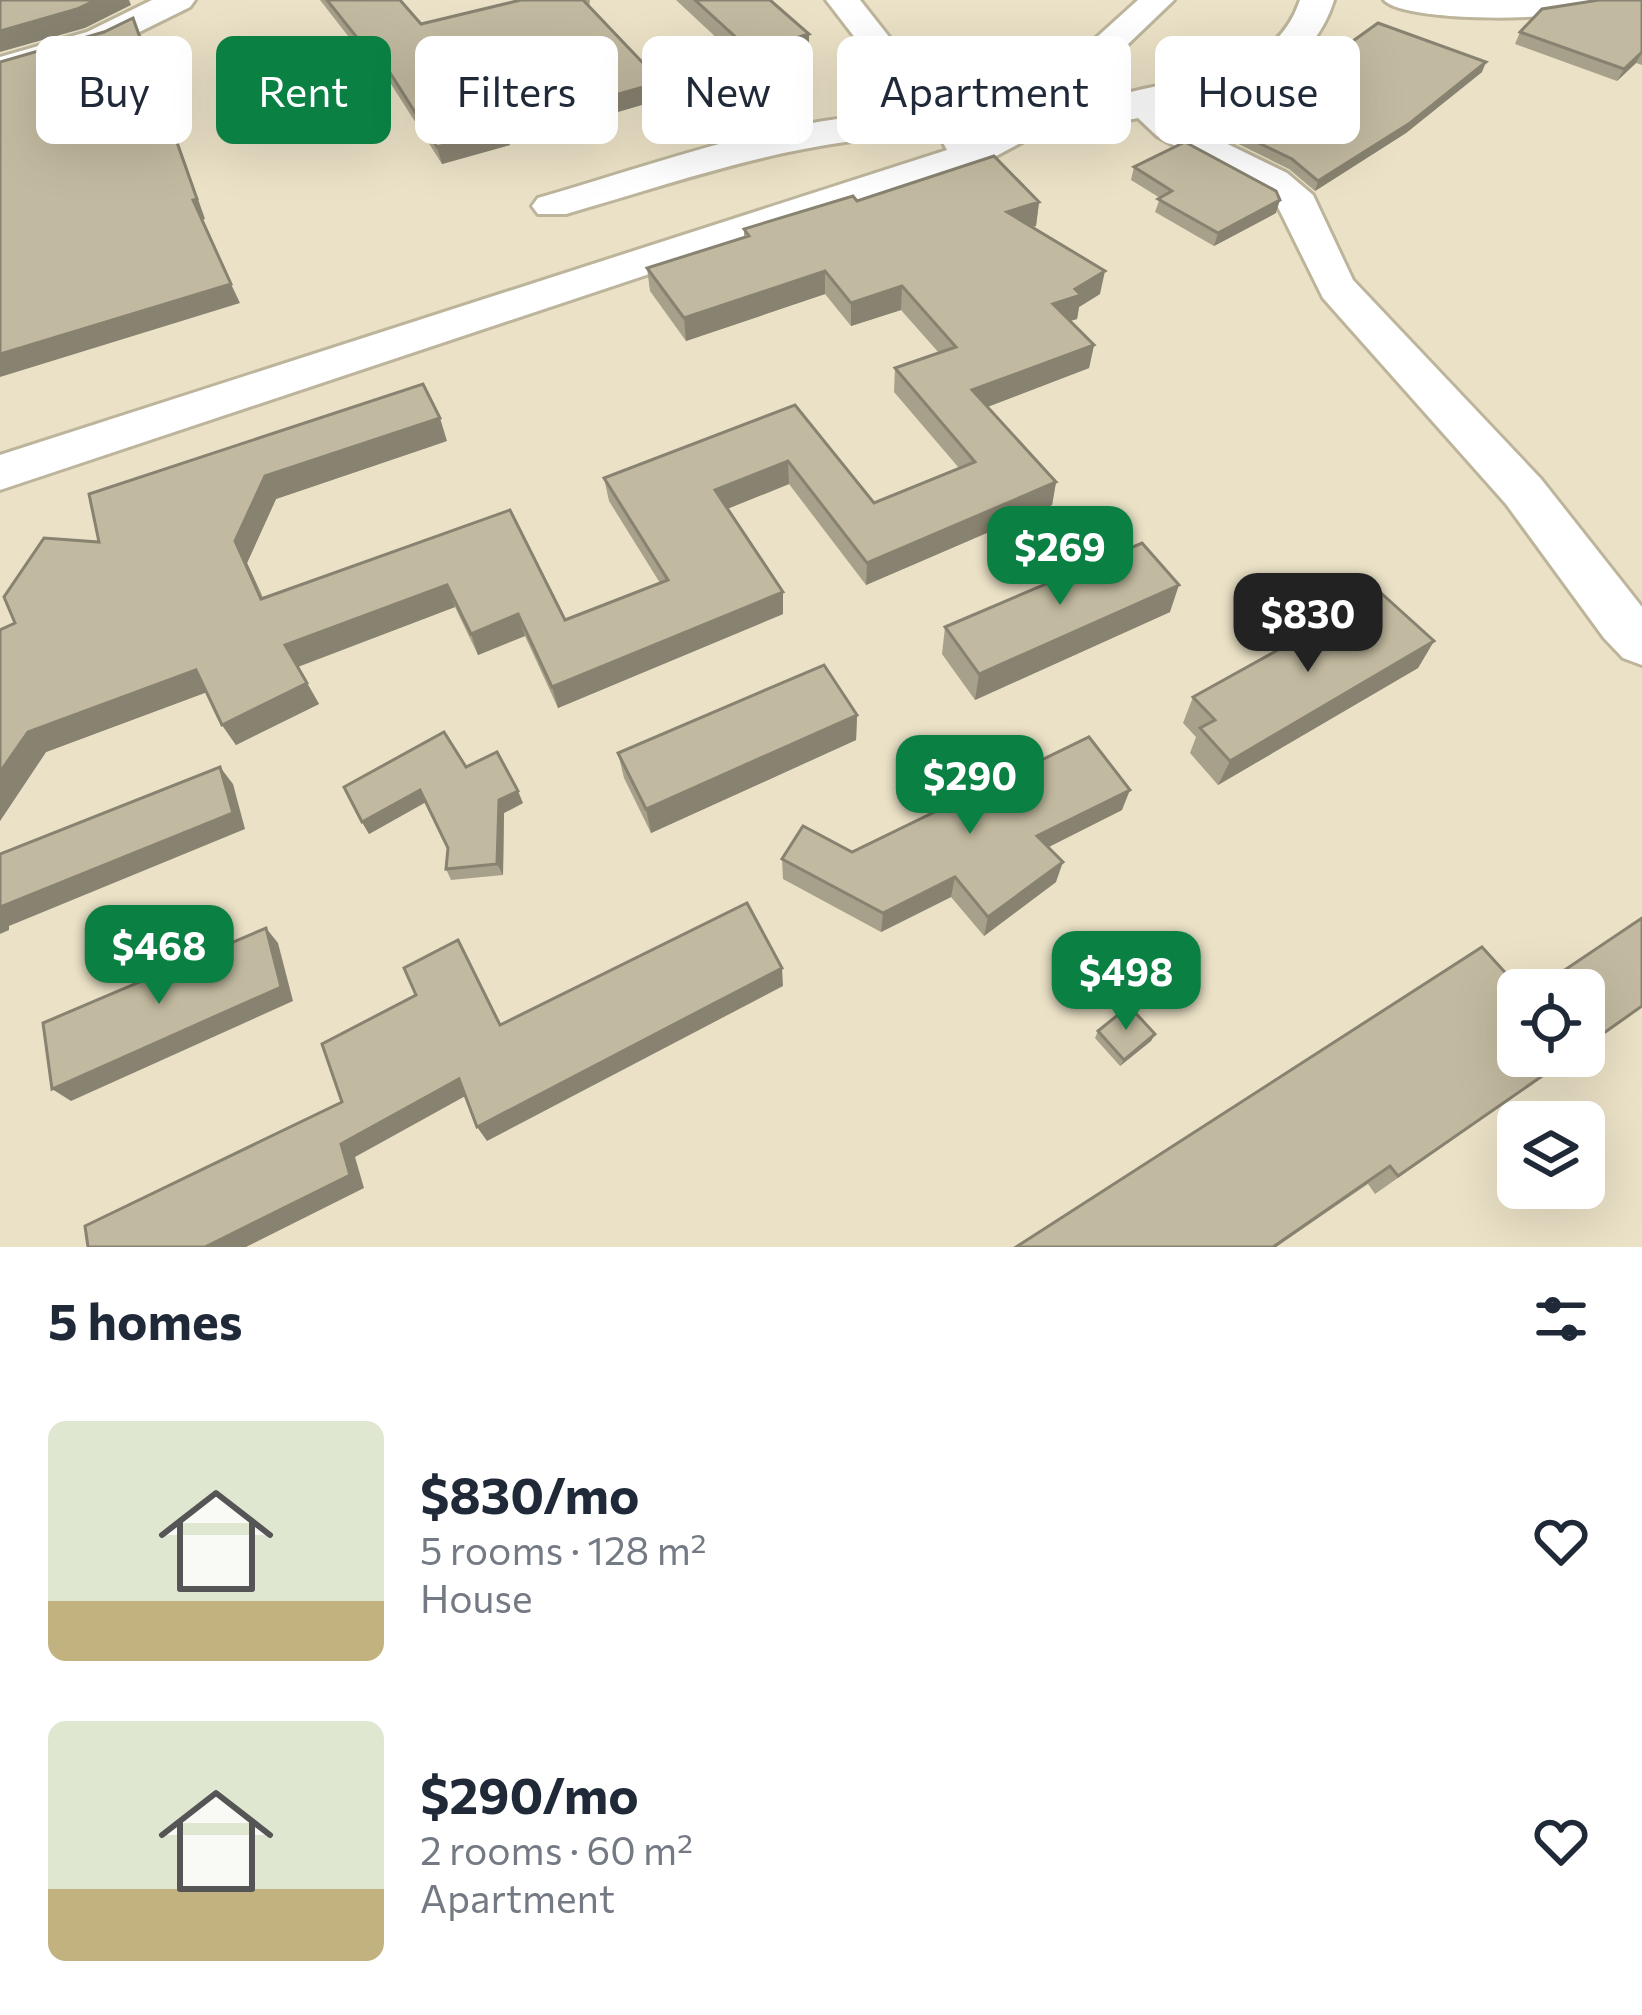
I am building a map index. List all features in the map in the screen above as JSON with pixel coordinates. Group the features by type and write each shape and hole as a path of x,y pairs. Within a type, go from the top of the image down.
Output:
{"street":[{"path":"0,68 99,39 178,0"},
{"path":"843,0 871,36"},
{"path":"1118,36 1157,0"},
{"path":"1131,108 1269,64 1299,43 1313,26 1317,0"},
{"path":"1401,0 1503,9 1590,0"},
{"path":"1144,100 1150,113 1293,196 1315,227 1326,274 1408,372 1506,472 1614,614 1642,643"},
{"path":"552,206 798,135 837,129"},
{"path":"0,473 948,144"}],"building":[{"path":"0,0 96,0 0,31"},
{"path":"327,0 400,0 421,24 521,0 583,0 617,36 415,36 415,112 391,74 391,36 356,36"},
{"path":"695,0 770,0 809,34 802,36 735,36"},
{"path":"1599,0 1642,0 1642,52 1624,69 1520,32 1542,9"},
{"path":"133,18 139,36 90,36"},
{"path":"1378,23 1486,62 1410,123 1318,181 1292,159 1261,144 1360,144 1360,36"},
{"path":"618,37 642,62 642,87 618,94"},
{"path":"36,52 36,144 178,144 197,199 193,200 231,284 0,354 0,62"},
{"path":"1189,144 1276,191 1280,200 1218,233 1158,199 1172,191 1134,167"},
{"path":"994,156 1039,202 1007,212 1105,271 1075,289 1081,295 1053,304 1094,345 972,390 1056,482 867,563 788,461 715,490 783,592 552,687 518,614 471,634 447,585 285,645 307,683 222,725 196,670 28,732 0,772 0,630 15,623 4,597 44,538 99,542 89,494 423,384 440,418 265,476 235,541 261,599 510,510 565,620 668,580 604,478 795,405 874,503 975,462 895,368 956,347 902,286 851,303 825,271 684,318 647,268 749,236 744,229 853,196 857,201"},
{"path":"1142,543 1179,585 979,674 945,627"},
{"path":"1381,593 1434,641 1230,761 1200,728 1215,720 1193,697"},
{"path":"824,665 857,715 646,809 618,753"},
{"path":"444,732 466,767 497,752 518,791 499,800 497,864 446,869 448,848 420,790 362,822 344,787"},
{"path":"1089,737 1130,790 1037,836 1063,862 988,917 955,877 883,913 782,859 803,826 852,852"},
{"path":"220,767 233,813 0,907 0,854"},
{"path":"747,903 782,968 477,1127 459,1079 341,1144 350,1175 205,1247 88,1247 85,1226 342,1102 322,1044 416,995 404,968 458,940 500,1025"},
{"path":"1642,918 1642,1006 1605,1032 1605,969 1566,969"},
{"path":"266,928 281,987 52,1089 43,1023"},
{"path":"1482,947 1502,969 1497,969 1497,1077 1541,1077 1506,1101 1497,1101 1497,1107 1398,1176 1390,1166 1273,1247 1016,1247"},
{"path":"1129,1006 1155,1034 1124,1060 1098,1031"}]}
